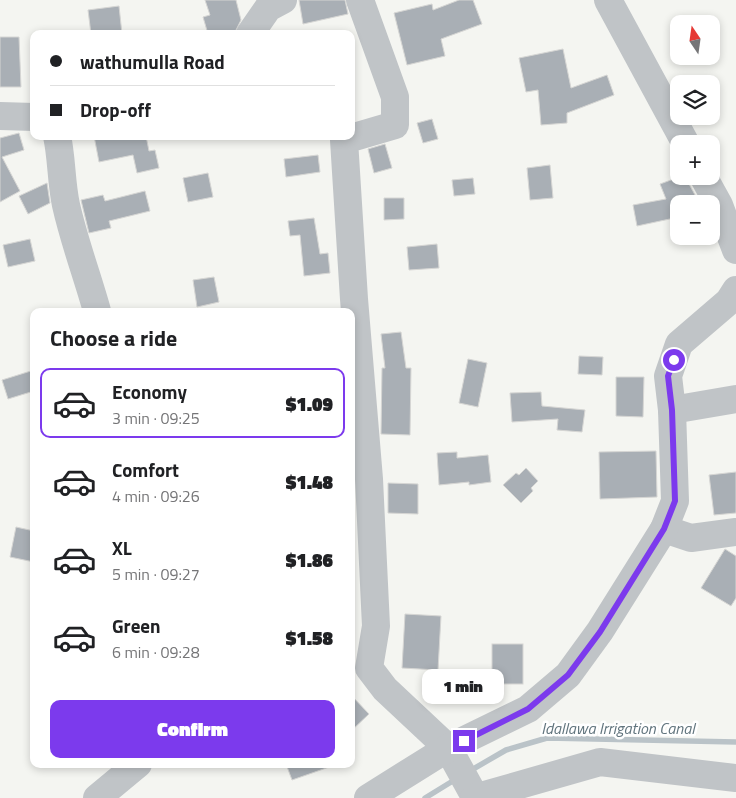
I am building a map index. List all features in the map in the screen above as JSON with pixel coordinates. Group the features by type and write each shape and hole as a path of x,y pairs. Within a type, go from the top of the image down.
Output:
{"street":[{"path":"253,30 268,8 283,0"},
{"path":"355,137 395,125 395,97 360,0"},
{"path":"618,3 682,135"},
{"path":"0,116 30,117"},
{"path":"58,140 62,158 65,202 96,308"},
{"path":"344,140 355,308"},
{"path":"711,185 727,203 736,250"},
{"path":"464,778 528,709 568,675 600,632 664,529 675,501 672,410 668,376 679,344 729,301 736,290"},
{"path":"355,312 368,479 376,626 360,668 385,689 464,778"},
{"path":"672,410 736,399"},
{"path":"664,529 691,538 736,532"},
{"path":"368,798 464,778 600,762 736,778"},
{"path":"97,798 133,768"}],"building":[{"path":"205,0 236,0 241,20 236,30 207,30 203,17 210,15"},
{"path":"299,0 345,0 348,14 303,24"},
{"path":"459,0 473,0 482,24 441,39 445,56 407,65 394,13 432,4 433,10"},
{"path":"119,6 122,30 90,30 88,10"},
{"path":"0,37 19,37 21,87 0,87"},
{"path":"563,49 571,88 607,75 614,95 567,113 567,123 541,125 538,90 526,92 519,58"},
{"path":"432,119 438,139 423,143 417,123"},
{"path":"19,133 24,150 2,157 20,191 0,202 0,138"},
{"path":"95,140 147,140 149,151 155,150 159,168 137,173 133,155 99,162"},
{"path":"385,144 392,168 374,173 368,149"},
{"path":"318,155 320,172 286,177 284,159"},
{"path":"550,165 553,198 530,200 527,168"},
{"path":"208,173 213,197 188,202 183,178"},
{"path":"473,178 475,194 454,196 452,180"},
{"path":"670,180 670,185 690,185 695,195 670,195 670,219 637,226 633,205 666,199 660,184"},
{"path":"47,183 50,203 28,214 19,196"},
{"path":"145,191 150,211 109,221 111,228 89,233 81,200 103,195 105,201"},
{"path":"384,198 404,198 404,219 384,220"},
{"path":"314,218 320,254 328,253 330,273 304,276 300,235 290,236 288,221"},
{"path":"30,239 35,261 8,267 3,245"},
{"path":"437,244 439,268 409,270 407,247"},
{"path":"214,277 219,302 197,307 193,280"},
{"path":"401,332 406,368 411,368 410,435 381,434 382,368 385,368 381,334"},
{"path":"579,356 603,357 602,375 578,374"},
{"path":"468,359 487,363 478,407 459,403"},
{"path":"30,371 30,392 8,399 2,380"},
{"path":"616,377 644,377 643,417 616,416"},
{"path":"541,392 542,406 585,410 582,432 557,430 558,419 512,422 510,393"},
{"path":"656,451 657,497 600,499 599,452"},
{"path":"457,452 457,458 488,455 491,482 469,485 469,482 439,485 437,453"},
{"path":"526,468 538,481 531,488 533,491 521,503 503,485 516,473 519,475"},
{"path":"736,472 736,513 714,515 709,475"},
{"path":"388,483 418,484 418,514 388,513"},
{"path":"16,527 30,530 30,561 10,557"},
{"path":"725,549 736,556 736,598 731,606 701,588"},
{"path":"405,614 441,616 438,670 402,668"},
{"path":"492,644 523,644 523,684 492,684"},
{"path":"355,699 369,714 355,727"},
{"path":"288,768 326,768 292,780"}],"waterway":[{"name":"Idallawa Irrigation Canal","path":"468,772 506,750 547,738 736,742"},
{"name":"Idallawa Irrigation Canal","path":"425,798 456,779"}],"route":[{"path":"464,741 528,709 568,675 600,632 664,529 675,501 672,410 668,376 674,360"}]}
